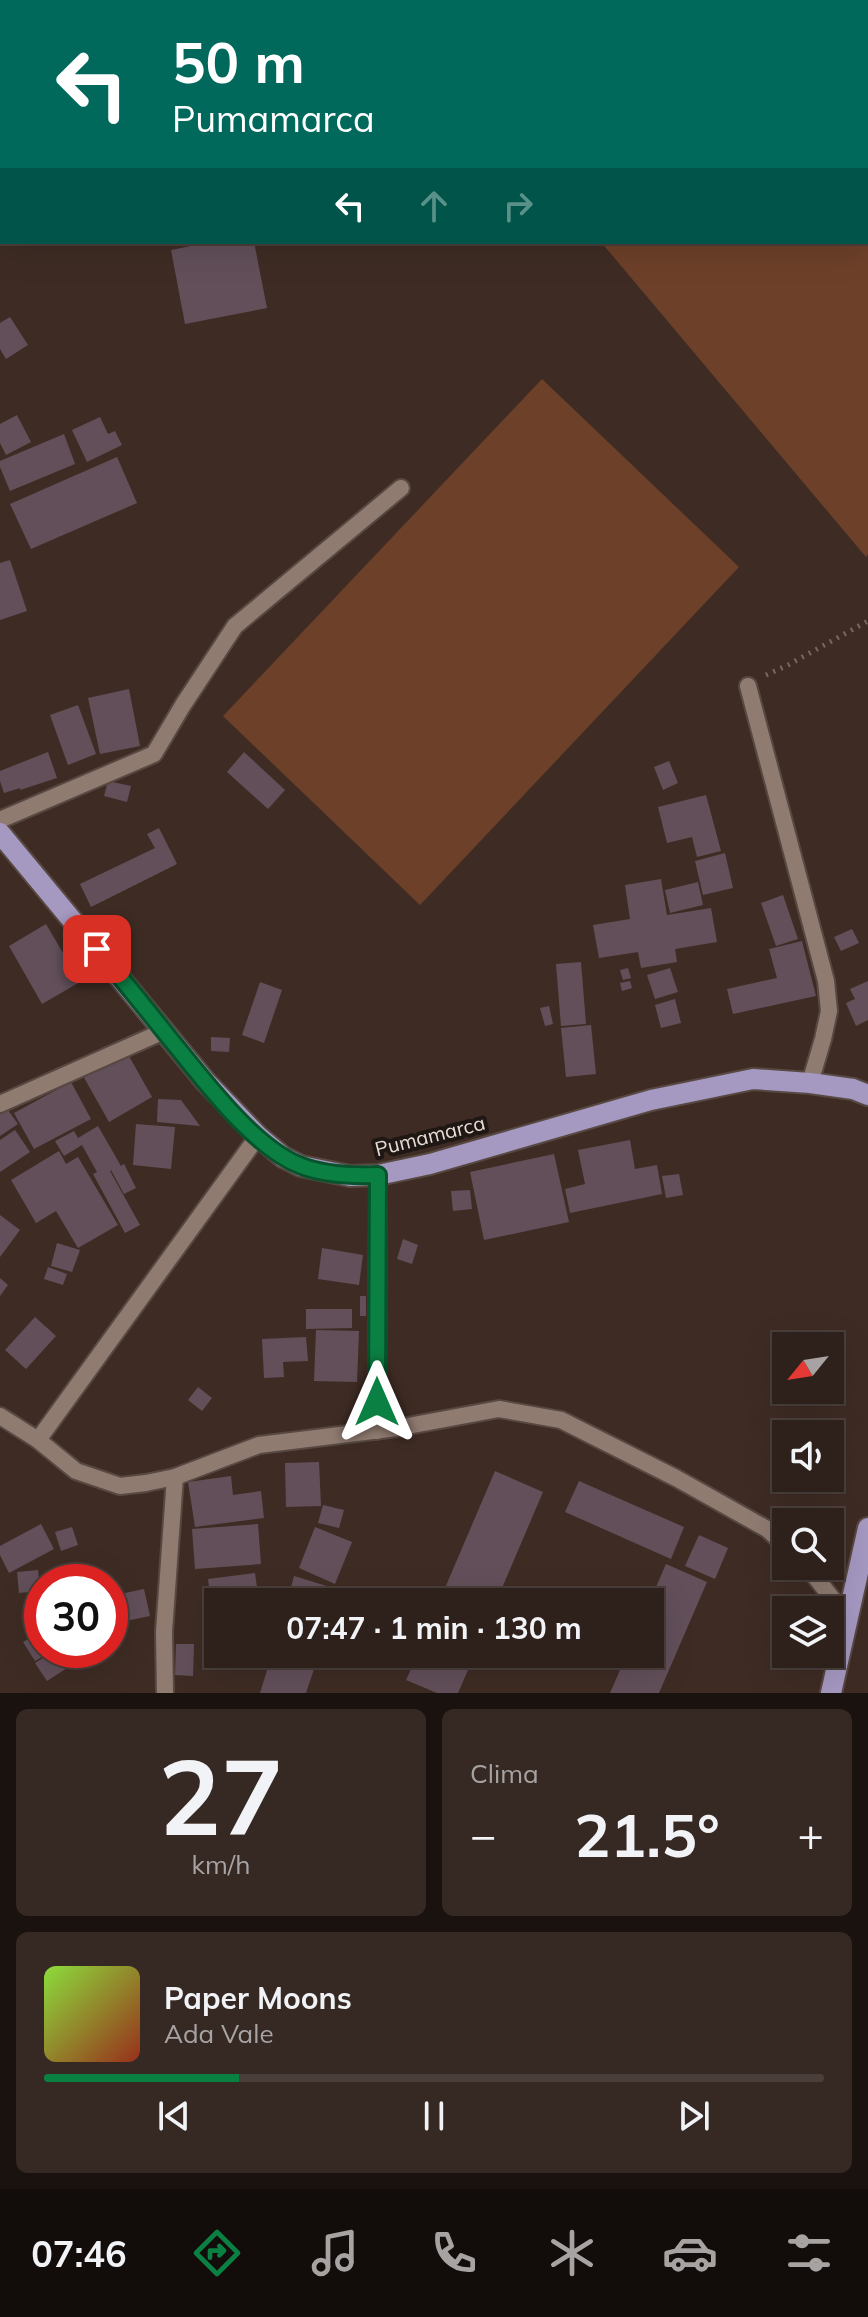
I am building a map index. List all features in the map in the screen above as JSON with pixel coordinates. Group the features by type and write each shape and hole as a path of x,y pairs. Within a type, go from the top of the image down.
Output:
{"main road":[{"name":"Pumamarca","path":"0,833 206,1082 258,1136 283,1157 301,1166 350,1176 378,1175 430,1164 665,1097 753,1079 810,1083 853,1089 868,1095"},
{"path":"831,1693 868,1528"}],"street":[{"path":"0,820 154,754 235,626 401,488"},
{"path":"748,686 826,981 829,1011 810,1083"},
{"path":"0,1104 164,1031"},
{"path":"38,1440 258,1136"},
{"path":"377,1431 378,1175"},
{"path":"0,1416 38,1440 76,1471 120,1486 175,1477 259,1445 377,1431 499,1409 561,1420 676,1478 772,1533"},
{"path":"165,1693 164,1632 175,1477"},
{"path":"818,1580 848,1619"}],"path":[{"path":"748,686 868,621"}],"shaded area":[{"path":"603,244 868,244 866,557"},
{"path":"542,379 739,567 420,905 223,716"}],"building":[{"path":"201,244 254,244 267,308 185,324 171,250"},
{"path":"10,317 28,345 6,359 0,349 0,323"},
{"path":"17,415 31,442 6,455 0,443 0,424"},
{"path":"100,417 108,434 115,431 122,445 87,462 72,430"},
{"path":"64,434 75,464 10,491 0,461"},
{"path":"117,457 137,503 31,549 10,504"},
{"path":"10,560 27,611 0,620 0,563"},
{"path":"129,689 140,746 100,754 88,698"},
{"path":"78,705 96,754 68,765 50,715"},
{"path":"48,752 57,778 4,793 0,771"},
{"path":"244,752 285,790 268,809 227,772"},
{"path":"669,761 678,783 663,790 654,767"},
{"path":"108,781 131,786 127,802 104,796"},
{"path":"706,795 721,851 697,857 692,837 667,843 658,807"},
{"path":"159,828 177,864 91,907 80,884 155,848 147,834"},
{"path":"725,853 733,888 703,895 695,861"},
{"path":"661,879 667,915 711,908 717,942 675,949 677,962 641,968 638,952 599,958 593,925 630,919 625,885"},
{"path":"698,882 703,905 670,913 665,890"},
{"path":"783,895 798,939 776,946 761,903"},
{"path":"46,924 80,982 42,1004 9,946"},
{"path":"852,929 859,943 841,951 834,937"},
{"path":"802,941 816,996 733,1014 727,989 777,978 769,949"},
{"path":"581,962 586,1024 561,1026 556,964"},
{"path":"628,968 631,978 623,980 620,970"},
{"path":"670,968 678,992 655,999 647,975"},
{"path":"630,981 632,988 622,991 620,983"},
{"path":"868,981 868,1020 856,1026 846,1003 855,999 850,989"},
{"path":"260,982 282,990 264,1043 242,1035"},
{"path":"675,999 681,1023 661,1028 655,1005"},
{"path":"549,1006 553,1024 545,1026 540,1008"},
{"path":"591,1025 596,1074 566,1077 561,1028"},
{"path":"211,1037 230,1038 229,1052 211,1051"},
{"path":"125,1049 152,1097 109,1122 82,1074"},
{"path":"71,1082 91,1119 34,1149 14,1113"},
{"path":"158,1099 181,1100 200,1126 157,1122"},
{"path":"5,1106 18,1124 0,1136 0,1110"},
{"path":"136,1124 175,1127 171,1169 133,1165"},
{"path":"98,1126 136,1188 124,1194 110,1171 140,1225 125,1233 93,1174 97,1172 82,1145 64,1156 55,1141 74,1131 78,1138"},
{"path":"15,1130 30,1152 0,1172 0,1140"},
{"path":"630,1140 635,1169 657,1165 662,1194 570,1213 565,1189 585,1184 578,1150"},
{"path":"59,1151 66,1164 78,1157 118,1225 78,1248 56,1211 36,1223 11,1180"},
{"path":"554,1154 569,1222 484,1240 470,1172"},
{"path":"679,1174 683,1195 666,1198 662,1176"},
{"path":"470,1190 472,1209 453,1211 451,1191"},
{"path":"0,1215 20,1230 0,1257"},
{"path":"403,1239 418,1245 412,1264 397,1259"},
{"path":"57,1243 80,1250 72,1272 51,1266"},
{"path":"322,1248 363,1255 359,1285 318,1279"},
{"path":"48,1267 67,1274 63,1285 44,1279"},
{"path":"0,1278 8,1285 0,1296"},
{"path":"360,1296 366,1296 366,1316 360,1316"},
{"path":"306,1309 352,1309 352,1328 306,1329"},
{"path":"35,1317 56,1336 26,1369 5,1350"},
{"path":"316,1330 359,1331 357,1382 314,1381"},
{"path":"306,1337 308,1361 283,1362 284,1377 264,1378 262,1339"},
{"path":"198,1387 212,1398 202,1411 188,1400"},
{"path":"319,1462 321,1506 286,1507 285,1463"},
{"path":"495,1471 543,1492 502,1588 445,1588"},
{"path":"231,1476 233,1495 261,1491 264,1518 195,1527 188,1482"},
{"path":"579,1481 684,1527 671,1559 565,1512"},
{"path":"323,1505 344,1510 339,1528 318,1523"},
{"path":"41,1524 54,1549 9,1573 0,1555 0,1546"},
{"path":"258,1524 261,1564 195,1569 192,1529"},
{"path":"72,1527 78,1545 61,1551 55,1532"},
{"path":"315,1527 352,1542 335,1584 299,1568"},
{"path":"699,1535 728,1548 715,1579 685,1566"},
{"path":"666,1564 707,1582 659,1693 610,1693 621,1668 664,1668 664,1588 656,1588"},
{"path":"24,1571 24,1593 19,1593 17,1572"},
{"path":"255,1573 257,1588 209,1588 208,1579"},
{"path":"294,1576 330,1587 330,1588 291,1588"},
{"path":"144,1589 150,1616 128,1621 128,1592"},
{"path":"176,1644 194,1644 193,1676 175,1675"},
{"path":"38,1668 67,1668 47,1681"},
{"path":"268,1668 314,1668 306,1693 260,1693"},
{"path":"412,1668 469,1668 458,1693 437,1693 406,1680"}],"route":[{"path":"97,949 206,1082 238,1118 273,1149 301,1166 350,1176 378,1175 377,1402"}]}
